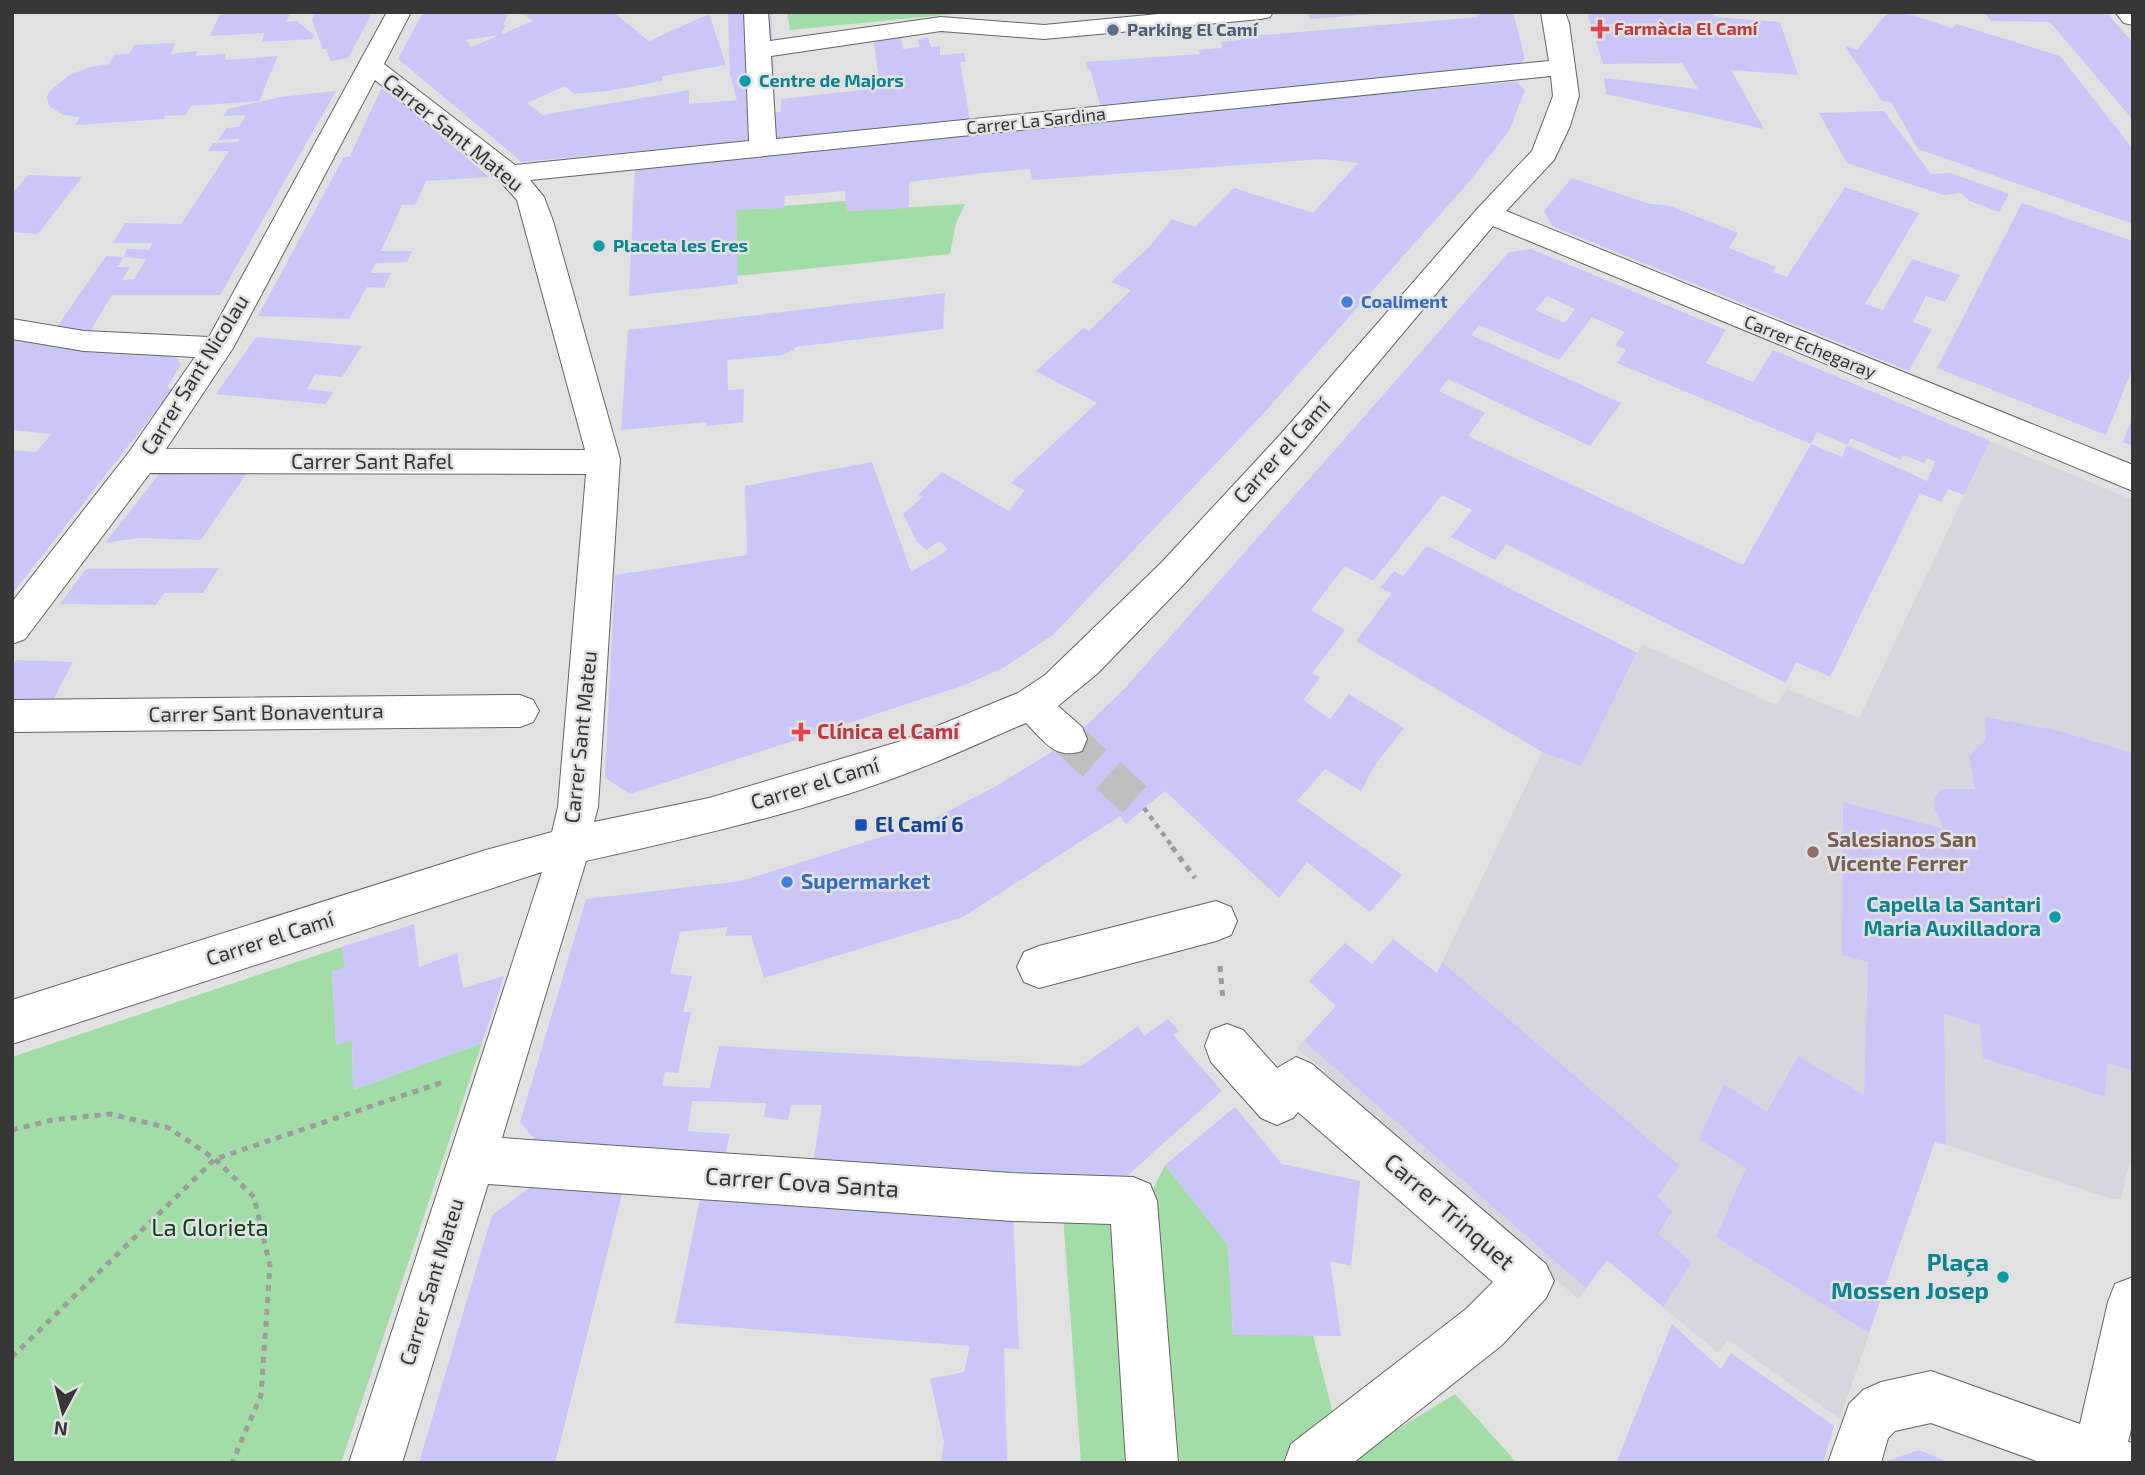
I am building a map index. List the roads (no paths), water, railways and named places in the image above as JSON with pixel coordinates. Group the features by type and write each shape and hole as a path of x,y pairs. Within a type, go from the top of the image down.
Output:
{"street":[{"name":"Carrer Sant Nicolau","path":"12,629 141,461 218,348 399,12"},
{"path":"756,12 762,149"},
{"path":"758,50 941,24 1044,32 1261,12"},
{"name":"Carrer el Camí","path":"12,1021 486,869 568,846 709,816 845,776 905,757 1031,704 1058,686 1173,573 1291,443 1488,214 1544,154 1558,126 1566,96 1557,23 1553,12"},
{"path":"2127,12 2133,18"},
{"name":"Carrer La Sardina","path":"509,174 1562,67"},
{"name":"Carrer Sant Mateu","path":"370,68 388,77 509,174 530,197 539,221 604,459 578,807 559,886 375,1463"},
{"name":"Carrer Echegaray","path":"1488,214 2133,480"},
{"path":"12,329 84,341 218,348"},
{"name":"Carrer Sant Rafel","path":"141,461 580,463 604,459"},
{"path":"1031,704 1068,739"},
{"name":"Carrer Sant Bonaventura","path":"12,716 520,711"},
{"path":"1040,967 1216,921"},
{"name":"Carrer Trinquet","path":"1227,1046 1276,1102 1296,1080 1529,1281 1484,1327 1310,1463"},
{"name":"Carrer Cova Santa","path":"471,1159 1012,1197 1133,1201 1152,1463"},
{"path":"1854,1463 1867,1422 1881,1408 1931,1397 2108,1459 2133,1302"}],"tunnel":[{"path":"1068,739 1144,808"}],"place":[{"name":"Farmàcia El Camí","path":"1600,29"},
{"name":"Parking El Camí","path":"1113,30"},
{"name":"Centre de Majors","path":"745,81"},
{"name":"Placeta les Eres","path":"599,246"},
{"name":"Coaliment","path":"1347,302"},
{"name":"Clínica el Camí","path":"801,732"},
{"name":"El Camí 6","path":"861,825"},
{"name":"Salesianos San Vicente Ferrer","path":"1813,852"},
{"name":"Supermarket","path":"787,882"},
{"name":"Capella la Santari Maria Auxilladora","path":"2055,917"},
{"name":"Plaça Mossen Josep","path":"2003,1277"}],"park label":[{"name":"La Glorieta","path":"210,1228"}]}
